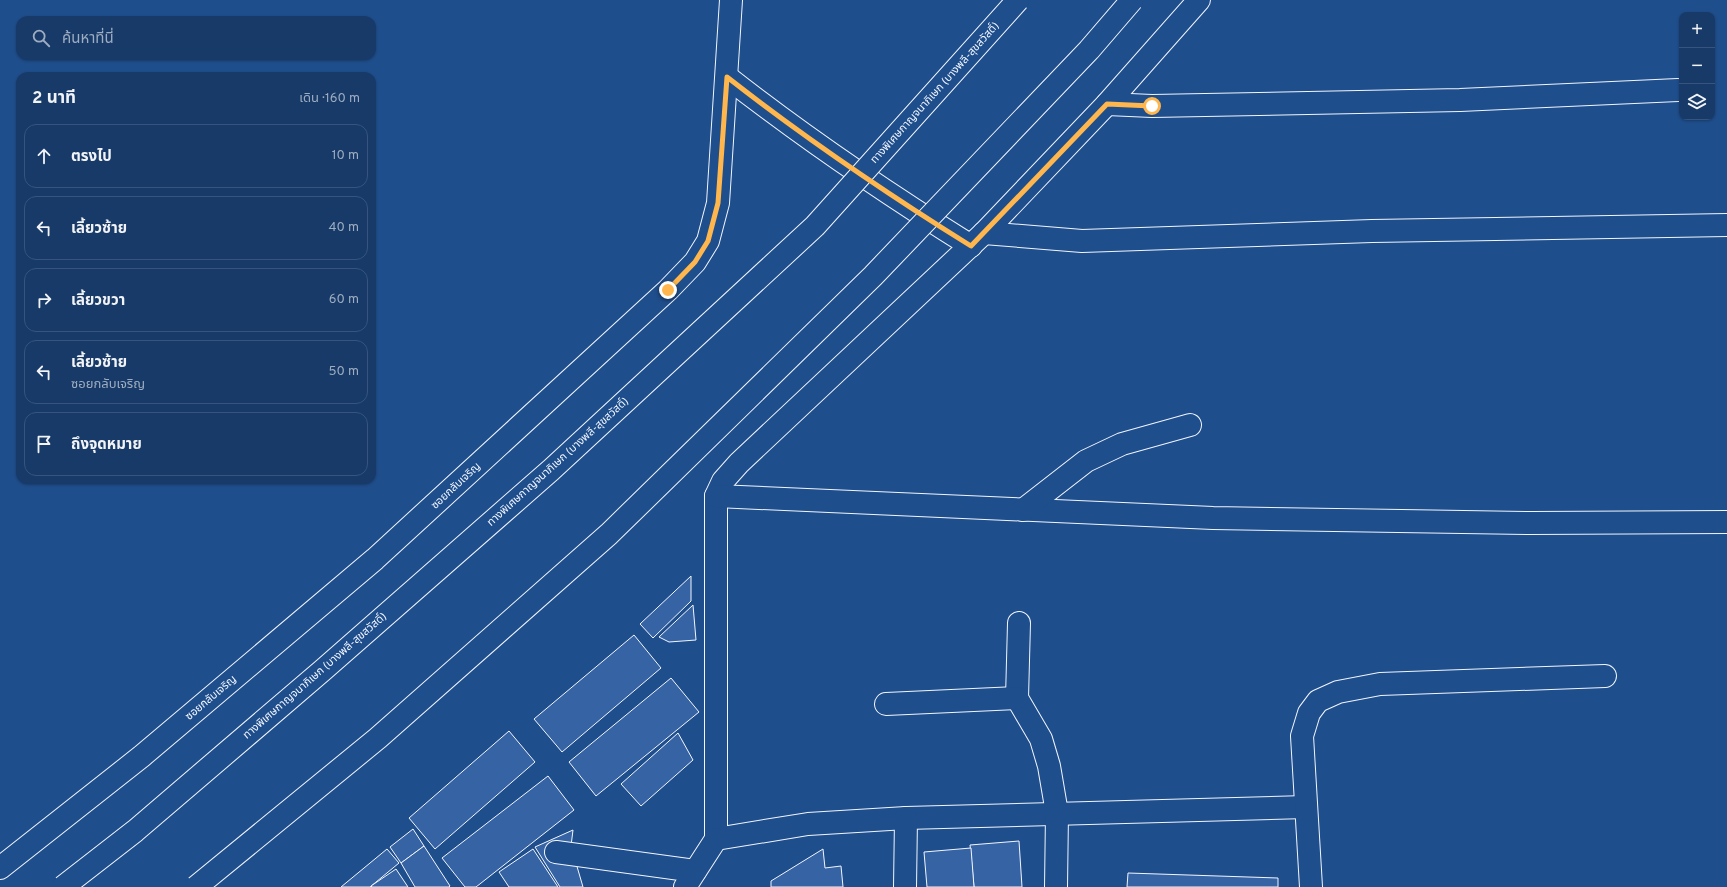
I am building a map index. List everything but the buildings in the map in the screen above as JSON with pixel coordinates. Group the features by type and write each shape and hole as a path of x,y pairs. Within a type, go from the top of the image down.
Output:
{"main road":[{"name":"ซอยกลับเจริญ","path":"0,868 142,756 375,560 662,296 695,262 708,241 718,203 731,0"},
{"name":"ทางพิเศษกาญจนาภิเษก (บางพลี-สุขสวัสดิ์)","path":"63,887 141,826 323,670 545,475 797,243 815,226 1018,0"},
{"path":"196,887 378,738 609,534 873,276 1089,50 1132,0"},
{"path":"556,852 690,879 716,839 716,496 723,481 739,463 977,239 1107,104 1199,0"},
{"path":"727,77 783,121 841,162 977,239 1082,241 1372,231 1727,225"},
{"path":"1107,104 1152,106 1460,100 1678,90"},
{"path":"1023,510 1086,462 1122,444 1190,425"},
{"path":"716,496 1213,518 1531,523 1727,522"},
{"path":"1019,623 1017,698 1041,740 1049,766 1056,813 1056,887"},
{"path":"1311,887 1302,736 1309,713 1318,701 1338,692 1380,684 1605,676"},
{"path":"886,704 1017,698"},
{"path":"716,839 808,824 906,818 1306,807"},
{"path":"905,887 906,818"}],"route":[{"path":"668,290 695,262 708,241 718,203 727,77 783,121 841,162 971,246 1107,104 1152,106"}]}
